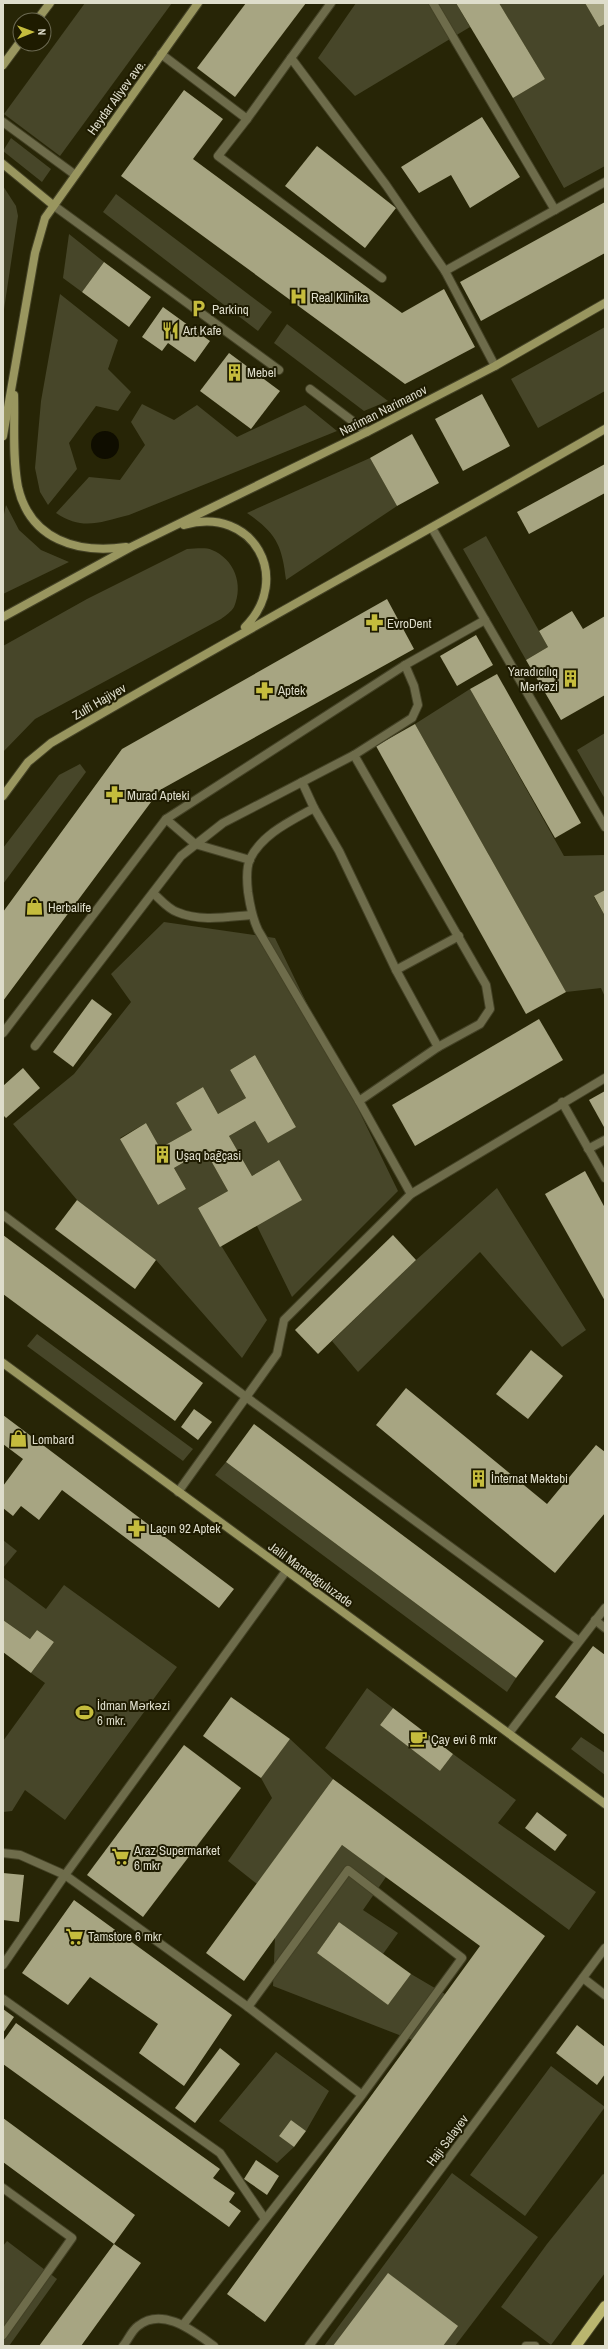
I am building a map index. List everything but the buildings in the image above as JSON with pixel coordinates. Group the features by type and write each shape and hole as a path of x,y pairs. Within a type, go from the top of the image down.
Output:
{"main road":[{"path":"43,12 50,3"},
{"name":"Heydar Aliyev ave.","path":"14,378 38,240 45,218 74,174 198,3"},
{"path":"3,65 13,52"},
{"path":"3,164 53,205"},
{"name":"Nariman Narimanov","path":"167,530 367,432 495,366 605,303"},
{"path":"3,436 14,378"},
{"path":"14,378 18,486 23,502 32,517 55,539 71,546 108,550 131,547"},
{"path":"221,643 432,528 605,429"},
{"path":"3,617 131,547 167,530 207,521 224,523 248,535 263,561 264,598 256,616 244,628 221,643"},
{"name":"Zulfi Hajiyev","path":"3,796 28,762 44,747 221,643"},
{"name":"Jalil Mamedguluzade","path":"3,1363 605,1804"},
{"path":"576,2346 605,2306"}],"street":[{"path":"331,3 247,119 218,156 382,278"},
{"path":"433,3 555,210"},
{"path":"161,54 247,119"},
{"path":"291,58 386,186 445,271 495,366"},
{"path":"3,122 74,174"},
{"path":"445,271 605,182"},
{"path":"53,205 279,370"},
{"path":"310,389 367,432"},
{"path":"432,528 605,827"},
{"path":"3,1033 166,819 405,665 485,620"},
{"path":"36,1046 181,856 194,844 223,823 354,755 412,718 418,704 414,686 405,665"},
{"path":"354,755 486,985 490,1009 480,1024 438,1047 359,1101"},
{"path":"302,782 314,808 339,851 396,970 438,1047"},
{"path":"314,808 278,828 259,847 250,860 247,882 251,915 258,930 359,1101 411,1194"},
{"path":"166,819 194,844 250,860"},
{"path":"153,892 176,912 193,917 210,918 251,915"},
{"path":"396,970 459,936"},
{"path":"178,1492 277,1354 284,1320 411,1194 562,1102 605,1078"},
{"path":"562,1102 605,1178"},
{"path":"588,1149 605,1140"},
{"path":"3,1215 246,1397 579,1641"},
{"path":"3,1965 65,1875 286,1571"},
{"path":"509,1733 605,1608"},
{"path":"595,1620 605,1628"},
{"path":"3,1854 20,1855 65,1875 248,2007 362,2095"},
{"path":"184,2325 199,2308 265,2219 362,2095 462,1958 348,1870 248,2007"},
{"name":"Haji Salayev","path":"309,2346 605,1948"},
{"path":"583,1978 605,1994"},
{"path":"3,1999 220,2153 265,2219"},
{"path":"3,2188 72,2238 3,2335"},
{"path":"123,2346 138,2326 154,2319 168,2320 184,2325 214,2346"},
{"path":"526,2346 535,2346"}],"shaded area":[{"path":"85,3 172,3 60,156 4,114 49,52 52,52 52,48"},
{"path":"356,3 456,3 470,27 355,96 318,58"},
{"path":"499,3 585,3 599,27 605,24 605,166 564,188 513,98 545,79"},
{"path":"11,138 51,169 42,182 3,151"},
{"path":"3,186 16,206 18,216 3,316"},
{"path":"116,194 272,312 258,331 103,212"},
{"path":"69,234 104,262 82,292 63,278"},
{"path":"60,294 118,340 108,369 131,392 118,411 96,406 69,443 77,469 48,505 40,492 35,468 41,401"},
{"path":"287,324 388,401 364,411 274,343"},
{"path":"605,327 605,391 538,428 511,379"},
{"path":"142,404 174,420 197,405 237,437 305,405 337,431 129,515 100,522 83,523 66,519 56,513 89,477 120,480 145,445 131,422"},
{"path":"105,431 115,435 119,445 115,455 105,459 95,455 91,445 95,435"},
{"path":"370,458 397,506 286,580 280,549 276,541 265,527 247,513"},
{"path":"6,505 19,530 41,550 69,562 3,594 3,519"},
{"path":"486,536 548,647 526,660 463,549"},
{"path":"187,549 209,549 220,554 226,559 235,573 237,581 237,598 232,610 221,619 35,719 3,752 3,646 87,599"},
{"path":"470,689 564,856 605,855 605,890 594,897 605,916 605,997 601,988 566,992 415,724"},
{"path":"605,733 605,799 577,750"},
{"path":"80,764 86,772 3,884 3,848 59,775"},
{"path":"164,922 275,938 398,1191 292,1297 257,1226 279,1160 252,1176 229,1136 255,1121 296,1127 255,1055 230,1070 246,1098 218,1114 203,1087 176,1103 192,1130 160,1148 146,1123 120,1138 158,1205 186,1189 174,1168 205,1150 228,1191 198,1208 267,1320 242,1358 156,1260 77,1200 13,1124 74,1074 131,1002 111,974"},
{"path":"497,1188 586,1330 562,1347 480,1252 358,1372 332,1341 416,1260"},
{"path":"37,1334 193,1449 183,1461 27,1346"},
{"path":"226,1462 516,1678 507,1692 215,1475"},
{"path":"3,1540 17,1551 3,1568"},
{"name":"İdman Mәrkәzi 6 mkr.","path":"3,1577 46,1609 64,1585 177,1667 65,1820 25,1790 12,1811 3,1812 3,1741 45,1683 31,1673 54,1642 37,1630 30,1639 3,1620"},
{"path":"367,1688 393,1708 380,1725 440,1771 453,1754 516,1800 498,1823 596,1892 569,1930 325,1748"},
{"path":"581,1737 605,1753 605,1775 571,1749"},
{"path":"290,1739 333,1779 257,1884 228,1861 272,1798 261,1778"},
{"path":"342,1845 386,1877 363,1910 398,1933 383,1954 339,1922 317,1953 388,2005 411,1974 445,1994 412,2040 273,1986 275,1937"},
{"path":"276,2052 329,2091 306,2131 291,2120 279,2136 294,2147 277,2163 219,2121"},
{"path":"551,2066 605,2107 525,2216 470,2175"},
{"path":"452,2173 538,2237 455,2346 324,2346"},
{"path":"603,2174 605,2175 605,2273 551,2345 501,2307 547,2244"},
{"path":"7,2241 57,2279 9,2346 3,2346 3,2246"}],"place":[{"name":"Real Klinika","path":"298,297"},
{"name":"Parkinq","path":"199,309"},
{"name":"Art Kafe","path":"170,330"},
{"name":"Mebel","path":"234,372"},
{"name":"EvroDent","path":"374,623"},
{"name":"Yaradıcılıq Mərkəzi","path":"571,678"},
{"name":"Aptek","path":"265,690"},
{"name":"Murad Apteki","path":"114,795"},
{"name":"Herbalife","path":"35,907"},
{"name":"Uşaq bağçasi","path":"163,1155"},
{"name":"Lombard","path":"19,1439"},
{"name":"İnternat Məktəbi","path":"478,1478"},
{"name":"Laçın 92 Aptek","path":"137,1528"},
{"name":"İdman Mәrkәzi 6 mkr.","path":"84,1712"},
{"name":"Çay evi 6 mkr","path":"418,1739"},
{"name":"Araz Supermarket 6 mkr","path":"121,1857"},
{"name":"Tamstore 6 mkr","path":"75,1936"}]}
